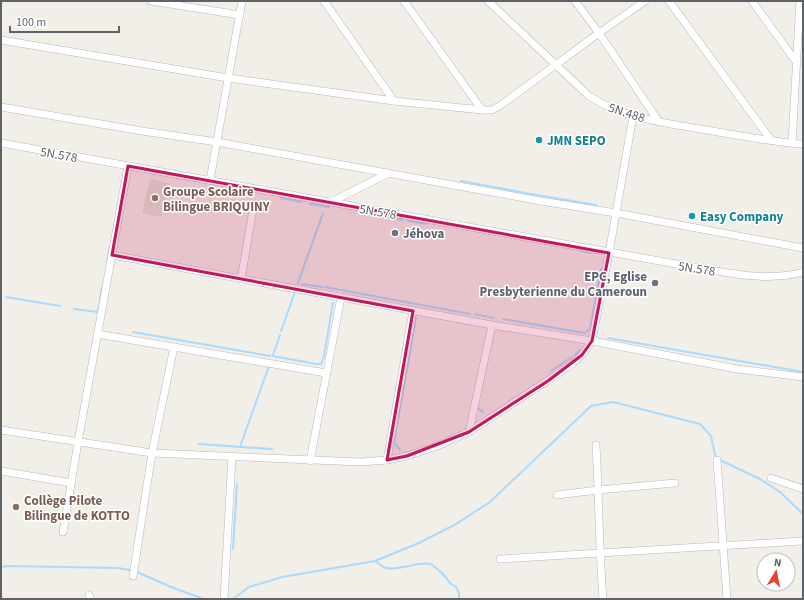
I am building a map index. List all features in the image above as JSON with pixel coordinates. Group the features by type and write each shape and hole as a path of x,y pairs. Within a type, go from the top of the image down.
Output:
{"street":[{"path":"151,1 166,2 240,15"},
{"path":"210,180 242,1"},
{"path":"324,1 394,101"},
{"path":"404,1 482,110"},
{"name":"5N.488","path":"488,1 555,66 589,96 601,103 633,116 659,122 803,144"},
{"path":"575,1 599,33 659,122"},
{"path":"1,40 228,78 394,101 492,110 645,1"},
{"path":"669,1 771,140"},
{"path":"752,1 797,63"},
{"path":"792,143 799,83 797,63 801,26 800,1"},
{"path":"1,107 217,142 803,248"},
{"path":"1,430 152,453 361,462 387,460 407,456 437,446 469,432 571,365 582,355 592,341 633,116"},
{"name":"5N.578","path":"1,143 609,253 760,277 779,277 803,272"},
{"path":"63,532 128,166"},
{"path":"331,202 388,174"},
{"path":"241,279 254,204"},
{"path":"112,255 492,325 592,341 737,368 803,377"},
{"path":"310,461 341,297"},
{"path":"387,460 413,311"},
{"path":"469,432 492,325"},
{"path":"97,334 326,373"},
{"path":"133,576 152,453 174,347"},
{"path":"596,445 599,554 603,599"},
{"path":"224,599 232,457"},
{"path":"717,460 727,599"},
{"path":"1,471 71,483"},
{"path":"771,478 803,489"},
{"path":"557,495 675,483"},
{"path":"500,560 802,541"}],"highlighted area":[{"path":"128,166 609,253 592,341 582,355 548,381 469,432 407,456 387,460 413,311 112,255"}],"shaded area":[{"name":"Groupe Scolaire Bilingue BRIQUINY","path":"150,179 169,183 161,217 142,213"}],"waterway":[{"path":"461,181 548,197"},
{"path":"549,197 596,205"},
{"path":"281,198 301,202"},
{"path":"310,204 329,207"},
{"path":"298,283 323,213"},
{"path":"385,216 402,220"},
{"path":"408,221 427,224"},
{"path":"107,261 110,246"},
{"path":"580,251 590,253"},
{"path":"585,333 590,329 601,269"},
{"path":"302,284 322,287"},
{"path":"325,287 470,314"},
{"path":"74,309 98,312 102,288"},
{"path":"281,331 295,292"},
{"path":"6,297 60,306"},
{"path":"273,356 321,364 324,356 333,303"},
{"path":"475,314 494,318"},
{"path":"400,450 394,442 416,318"},
{"path":"503,319 584,333"},
{"path":"133,332 270,356"},
{"path":"273,355 280,335"},
{"path":"608,338 803,372"},
{"path":"575,355 580,350"},
{"path":"551,371 572,357"},
{"path":"240,447 269,366"},
{"path":"233,599 249,587 282,577 375,561 419,543 456,524 490,502 591,406 613,402 700,424 711,436 715,455 722,461 760,479 780,492 803,514"},
{"path":"478,404 478,408 483,412"},
{"path":"199,444 272,449"},
{"path":"233,549 237,484"},
{"path":"375,561 392,569 425,563 431,564 456,587 459,593 459,599"},
{"path":"1,567 118,568 135,571 171,587 204,599"}],"place":[{"name":"JMN SEPO","path":"539,140"},
{"name":"Groupe Scolaire Bilingue BRIQUINY","path":"155,198"},
{"name":"Easy Company","path":"692,216"},
{"name":"Jéhova","path":"395,233"},
{"name":"EPC, Eglise Presbyterienne du Cameroun","path":"655,283"},
{"name":"Collège Pilote Bilingue de KOTTO","path":"16,507"}]}
